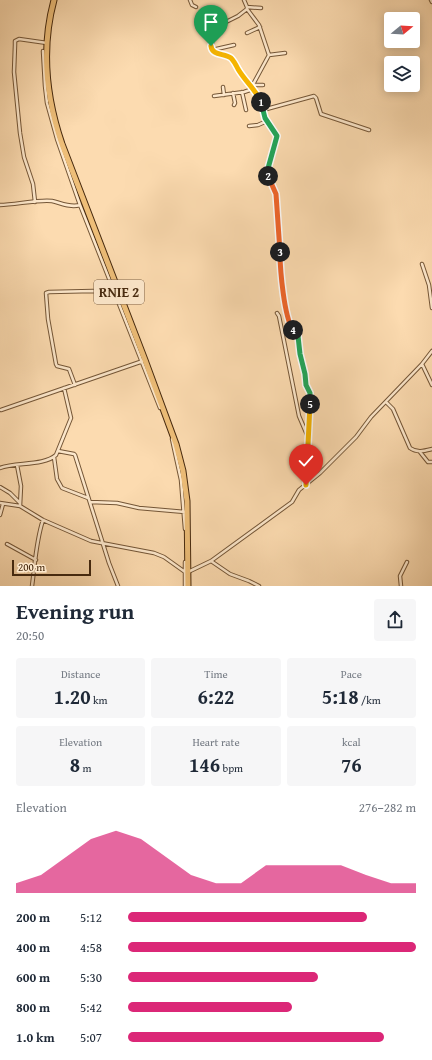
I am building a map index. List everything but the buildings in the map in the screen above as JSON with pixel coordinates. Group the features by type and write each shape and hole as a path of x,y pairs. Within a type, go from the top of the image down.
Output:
{"highway":[{"name":"RNIE 2","path":"54,0 48,43 47,72 50,101 62,144 118,297 176,444 185,483 186,586"}],"street":[{"path":"190,0 192,5 196,7"},
{"path":"214,96 250,90 269,55 260,27 247,8 244,0"},
{"path":"222,24 238,16 247,8 261,8"},
{"path":"247,33 260,27"},
{"path":"209,34 212,43 212,50"},
{"path":"35,202 33,184 24,157 20,133 14,72 15,41 19,39 48,43"},
{"path":"212,50 234,45"},
{"path":"212,50 217,54 231,58 260,99 267,121 277,136 267,172 276,194 280,240 280,268 287,312 290,326 298,336 306,385 310,393 306,485"},
{"path":"43,51 48,110 80,205 118,297"},
{"path":"269,55 285,52"},
{"path":"252,86 263,84"},
{"path":"223,87 224,95"},
{"path":"242,92 246,110"},
{"path":"233,93 234,105"},
{"path":"263,110 314,96 321,114 369,130"},
{"path":"248,126 258,125 267,121"},
{"path":"0,205 49,201 66,206 80,205"},
{"path":"422,264 429,286 432,308"},
{"path":"75,385 69,369 56,364 48,319 46,293 93,291 118,297"},
{"path":"277,313 279,316 299,416 308,437"},
{"path":"0,487 10,493 20,504 43,520 91,542 127,547 154,553 164,557 186,572 211,561 292,502 299,490 320,473 356,436 422,364 432,351"},
{"path":"1,410 144,360"},
{"path":"422,364 432,385"},
{"path":"64,388 71,418 58,451 54,457 57,479 62,488 88,498"},
{"path":"386,402 393,409 410,448 414,451 432,449"},
{"path":"58,451 75,455 109,563 118,586"},
{"path":"420,451 428,462 432,462"},
{"path":"0,468 12,464 23,465 54,457"},
{"path":"17,465 21,486 20,504"},
{"path":"90,502 117,503 139,508 186,512"},
{"path":"0,515 2,504 20,504"},
{"path":"32,586 38,537 43,520"},
{"path":"7,544 36,560"},
{"path":"211,561 230,574 259,586"},
{"path":"401,586 400,576 407,562"}],"route":[{"path":"211,46 211,49 217,54 231,58 245,79 252,86 263,106 265,118 277,136 267,172 274,186 278,206 280,268 287,312 290,326 298,336 306,385 310,393 306,485"}]}
